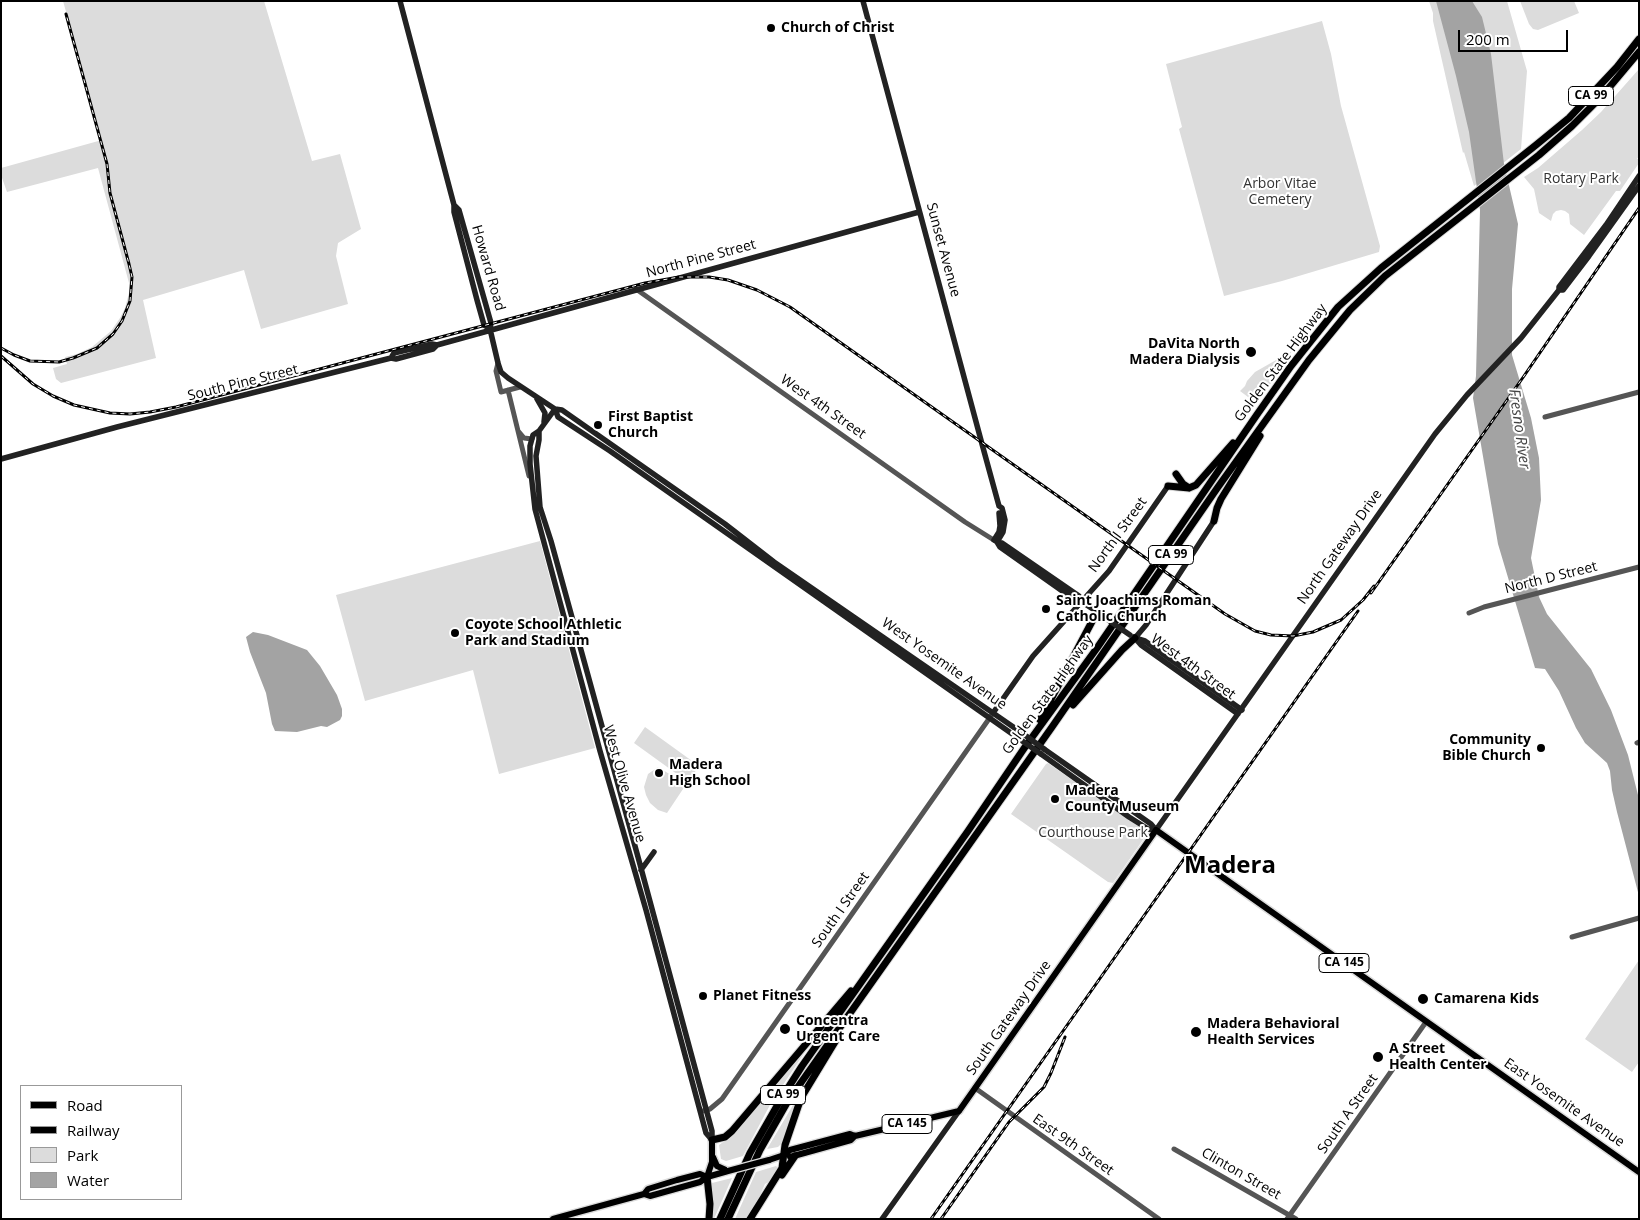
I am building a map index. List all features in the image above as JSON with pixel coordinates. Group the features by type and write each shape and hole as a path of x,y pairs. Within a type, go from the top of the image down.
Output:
{"highway":[{"name":"Golden State Highway","path":"720,1219 750,1153 780,1099 1025,747 1097,648 1291,366 1338,307 1381,268 1536,145 1584,103 1617,67 1639,39"},
{"name":"Golden State Highway","path":"728,1219 760,1150 788,1101 1052,727 1218,487 1320,346 1350,310 1385,276 1539,155 1578,121 1622,74 1639,52"},
{"path":"1622,74 1639,56"},
{"path":"1214,521 1221,499 1292,385"},
{"path":"1168,486 1193,487 1256,416"},
{"path":"1176,474 1183,484 1189,488"},
{"path":"1025,747 1099,614"},
{"path":"1052,727 1122,650 1132,636"},
{"path":"712,1140 722,1139 729,1135 843,998 862,980"},
{"path":"750,1219 782,1168 785,1145 802,1098 868,987"},
{"path":"770,1188 795,1156"},
{"path":"707,1177 710,1204 709,1219"}],"main road":[{"name":"Howard Road","path":"400,1 454,205 459,210 491,323 490,329"},
{"name":"Sunset Avenue","path":"863,1 999,506 1002,508 1005,520 1003,532 995,541"},
{"name":"North Gateway Drive","path":"1156,830 1435,434 1467,395 1521,338 1559,290 1559,287 1606,225 1639,176"},
{"name":"North Gateway Drive","path":"1559,290 1563,290 1639,186"},
{"name":"North Pine Street","path":"490,329 919,212"},
{"name":"South Pine Street","path":"1,459 117,427 392,358 394,354 433,349 436,344 490,329"},
{"path":"490,329 498,363"},
{"name":"West Yosemite Avenue","path":"498,363 501,372 520,387 555,409 558,417 1048,756 1151,824 1156,830"},
{"name":"West Olive Avenue","path":"536,397 545,413 536,456 540,507 641,870 703,1111"},
{"path":"532,488 530,446 533,435 541,429 555,409"},
{"path":"530,446 533,449 535,467 537,469"},
{"name":"North I Street","path":"992,716 1033,656 1109,571 1168,486"},
{"name":"West Olive Avenue","path":"532,488 535,509 600,750 703,1111 712,1132 712,1156 707,1177"},
{"path":"1132,636 1146,625 1214,521"},
{"name":"West 4th Street","path":"995,541 1000,547 1074,600 1082,602 1132,636 1141,645 1240,712"},
{"name":"East Yosemite Avenue","path":"1156,830 1639,1172"},
{"name":"South Gateway Drive","path":"882,1219 1156,830"},
{"path":"641,870 654,852"},
{"name":"CA 145","path":"784,1155 795,1156 851,1140 855,1136 959,1110"},
{"name":"CA 145","path":"553,1219 644,1194 648,1189 677,1180 700,1174 707,1177 769,1160 784,1155 790,1150 850,1134 855,1136"},
{"path":"712,1156 717,1166 728,1171"}],"street":[{"name":"West 4th Street","path":"636,290 958,517 995,541"},
{"path":"498,363 496,371 501,392 520,387"},
{"name":"West Olive Avenue","path":"508,390 532,488"},
{"path":"1545,417 1639,392"},
{"path":"519,432 524,438 532,439"},
{"name":"North D Street","path":"1469,613 1511,600 1639,567"},
{"name":"South I Street","path":"703,1111 717,1104 722,1099 992,716"},
{"path":"1572,937 1639,918"},
{"name":"South A Street","path":"1289,1217 1426,1022"},
{"name":"East 9th Street","path":"975,1088 1159,1219"},
{"name":"Clinton Street","path":"1174,1149 1289,1217 1296,1219"}],"green space":[{"path":"63,1 264,1 312,161 340,154 361,229 338,243 336,256 348,304 261,329 244,270 143,300 156,358 61,383 56,379 53,368 67,364 65,357 92,347 111,331 125,308 129,293 129,283 98,168 7,192 1,175 1,168 102,140"},
{"path":"1429,1 1507,1 1527,71 1521,149 1474,186 1463,153"},
{"path":"1520,1 1574,1 1579,13 1538,30 1533,29 1529,24"},
{"name":"Arbor Vitae Cemetery","path":"1322,21 1331,54 1341,106 1380,246 1379,252 1224,296 1179,129 1182,127 1166,64"},
{"name":"Rotary Park","path":"1639,69 1639,156 1637,159 1639,159 1639,163 1620,191 1616,191 1584,235 1570,224 1569,214 1565,211 1556,211 1551,221 1539,213 1534,189 1524,177 1538,168 1582,130 1601,112"},
{"path":"1292,351 1256,403 1240,391 1255,372"},
{"name":"Coyote School Athletic Park and Stadium","path":"540,541 595,748 499,774 473,670 365,701 336,595"},
{"path":"645,727 699,766 688,782 634,743"},
{"name":"Courthouse Park","path":"1048,763 1145,831 1145,837 1113,883 1108,882 1011,814"},
{"path":"658,767 684,783 685,786 667,813 658,810 650,803 644,787 648,774"},
{"path":"1639,960 1639,1062 1632,1072 1585,1039"},
{"path":"804,1047 807,1049 771,1103 743,1156 726,1161 721,1159 719,1145 726,1140"},
{"path":"793,1105 795,1106 782,1143 778,1147 767,1149"},
{"path":"776,1166 778,1168 769,1182 765,1184 761,1197 748,1219 735,1219 756,1172"},
{"path":"732,1178 714,1219 711,1218 710,1186 712,1183"}],"water":[{"name":"Fresno River","path":"1436,1 1472,1 1482,17 1491,54 1504,164 1518,224 1512,289 1512,355 1531,418 1539,458 1541,500 1531,558 1539,597 1547,614 1591,669 1611,710 1628,755 1639,799 1639,896 1617,812 1607,763 1585,743 1559,691 1545,669 1535,668 1498,544 1473,398 1476,376 1480,210 1469,132"},
{"path":"253,632 268,635 307,650 320,666 337,695 342,709 340,720 327,727 321,726 297,732 275,731 266,693 246,637"}],"railway":[{"path":"1,348 30,361 59,362 73,358 97,348 113,334 122,321 130,301 132,277 110,193 107,164 66,14"},
{"path":"1371,593 1524,376 1639,208"},
{"path":"1,356 33,384 53,396 74,405 110,413 150,412 176,407 645,283 679,277 709,277 728,280 757,290 790,307 1225,614 1255,631 1271,635 1293,636 1313,632 1341,620 1363,600 1374,586"},
{"path":"931,1219 1358,611"},
{"path":"941,1219 1009,1122 1044,1087 1065,1037"}],"place":[{"name":"Church of Christ","path":"771,28"},
{"name":"DaVita North Madera Dialysis","path":"1251,352"},
{"name":"First Baptist Church","path":"598,425"},
{"name":"Saint Joachims Roman Catholic Church","path":"1046,609"},
{"name":"Coyote School Athletic Park and Stadium","path":"455,633"},
{"name":"Community Bible Church","path":"1541,748"},
{"name":"Madera High School","path":"659,773"},
{"name":"Madera County Museum","path":"1055,799"},
{"name":"Planet Fitness","path":"703,996"},
{"name":"Camarena Kids","path":"1423,999"},
{"name":"Concentra Urgent Care","path":"785,1029"},
{"name":"Madera Behavioral Health Services","path":"1196,1032"},
{"name":"A Street Health Center","path":"1378,1057"}],"district":[{"name":"Madera","path":"1230,866"}]}
